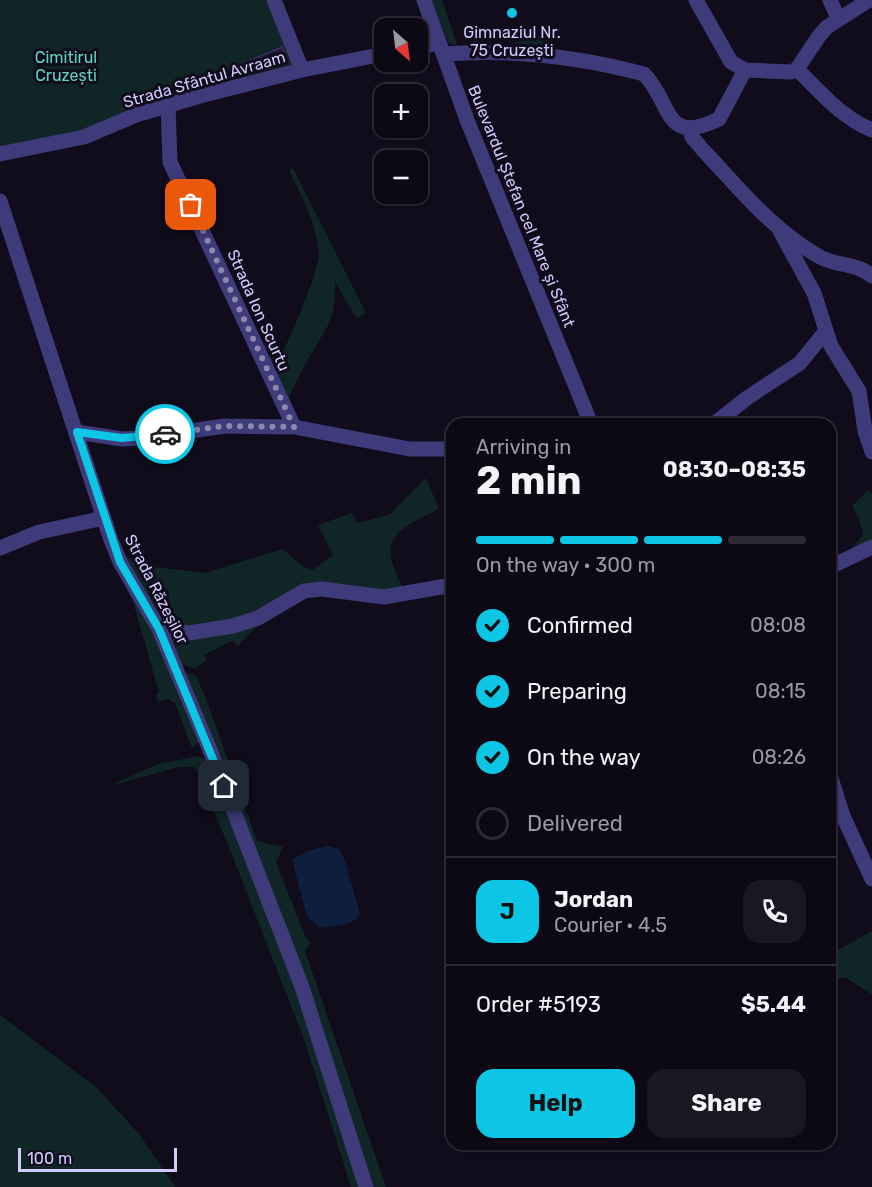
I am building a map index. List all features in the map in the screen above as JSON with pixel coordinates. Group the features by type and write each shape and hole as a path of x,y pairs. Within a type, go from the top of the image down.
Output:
{"street":[{"path":"274,0 302,70"},
{"name":"Bulevardul Ștefan cel Mare și Sfânt","path":"424,0 441,49 589,418"},
{"path":"696,0 731,62 745,70 791,72 797,69 819,36 838,18 869,0"},
{"path":"830,0 838,18"},
{"path":"428,48 559,55 644,74 670,117 678,125 690,129 719,119 745,70"},
{"name":"Strada Sfântul Avraam","path":"0,154 84,137 168,105 302,70 374,56"},
{"path":"797,69 852,121 872,130"},
{"name":"Strada Ion Scurtu","path":"168,105 170,162 294,427"},
{"path":"690,129 692,137 703,150 780,231 822,259 857,268 872,276"},
{"name":"Strada Răzeșilor","path":"0,201 5,235 77,432 120,562 159,629 206,740 302,987 366,1187"},
{"path":"780,231 809,283 831,346 859,391 872,452"},
{"path":"722,418 755,392 800,363 825,332"},
{"path":"77,432 141,438 225,426 294,427 410,448 446,448"},
{"path":"0,548 39,532 104,518"},
{"path":"836,564 872,547"},
{"path":"159,629 189,633 233,626 258,618 304,591 322,589 384,597 446,586"},
{"path":"836,794 843,816 872,879"}],"green space":[{"name":"Cimitirul Cruzești","path":"0,0 268,0 295,65 245,80 243,75 235,75 236,80 70,137 0,149"},
{"path":"432,0 442,0 458,47 448,42"},
{"path":"547,28 551,42 545,49 508,47"},
{"path":"293,168 366,313 356,318 335,281 334,307 328,325 300,373 286,405 265,358 281,355 298,320 315,272 319,252 311,220 289,170"},
{"path":"426,478 439,509 411,523 395,538 391,546 395,571 403,588 390,591 325,586 258,613 189,629 160,623 122,552 138,565 205,573 283,549 302,566 312,570 333,555 318,525 352,513 357,523 389,515"},
{"path":"868,490 872,493 872,539 853,551 850,550 863,535 859,518 852,506"},
{"path":"121,579 152,629 201,740 192,748 175,703 168,699 158,702 156,695 159,692 133,602"},
{"path":"264,619 239,645 235,645 234,640 204,655 207,661 197,666 196,669 177,663 164,634"},
{"path":"187,673 196,676 205,696 257,841 283,847 276,862 305,936 311,943 305,951 386,1187 374,1187 315,1003 253,843 183,676"},
{"path":"198,756 208,760 295,986 362,1187 351,1187 305,1042 231,852 195,767 179,767 109,786 158,764"},
{"path":"872,931 872,994 846,978 836,979 836,952"},
{"path":"0,1015 97,1088 140,1135 175,1187 0,1187"}],"water":[{"path":"327,846 339,849 345,861 360,914 348,923 320,928 307,916 292,860 307,851"}],"building":[{"path":"282,47 286,56 243,75 239,65"}],"way so far":[{"path":"165,434 225,426 294,427 191,205"}],"place":[{"name":"Gimnaziul Nr. 75 Cruzești","path":"512,13"}],"route":[{"path":"165,434 122,438 77,432 120,562 159,629 224,786"}]}
